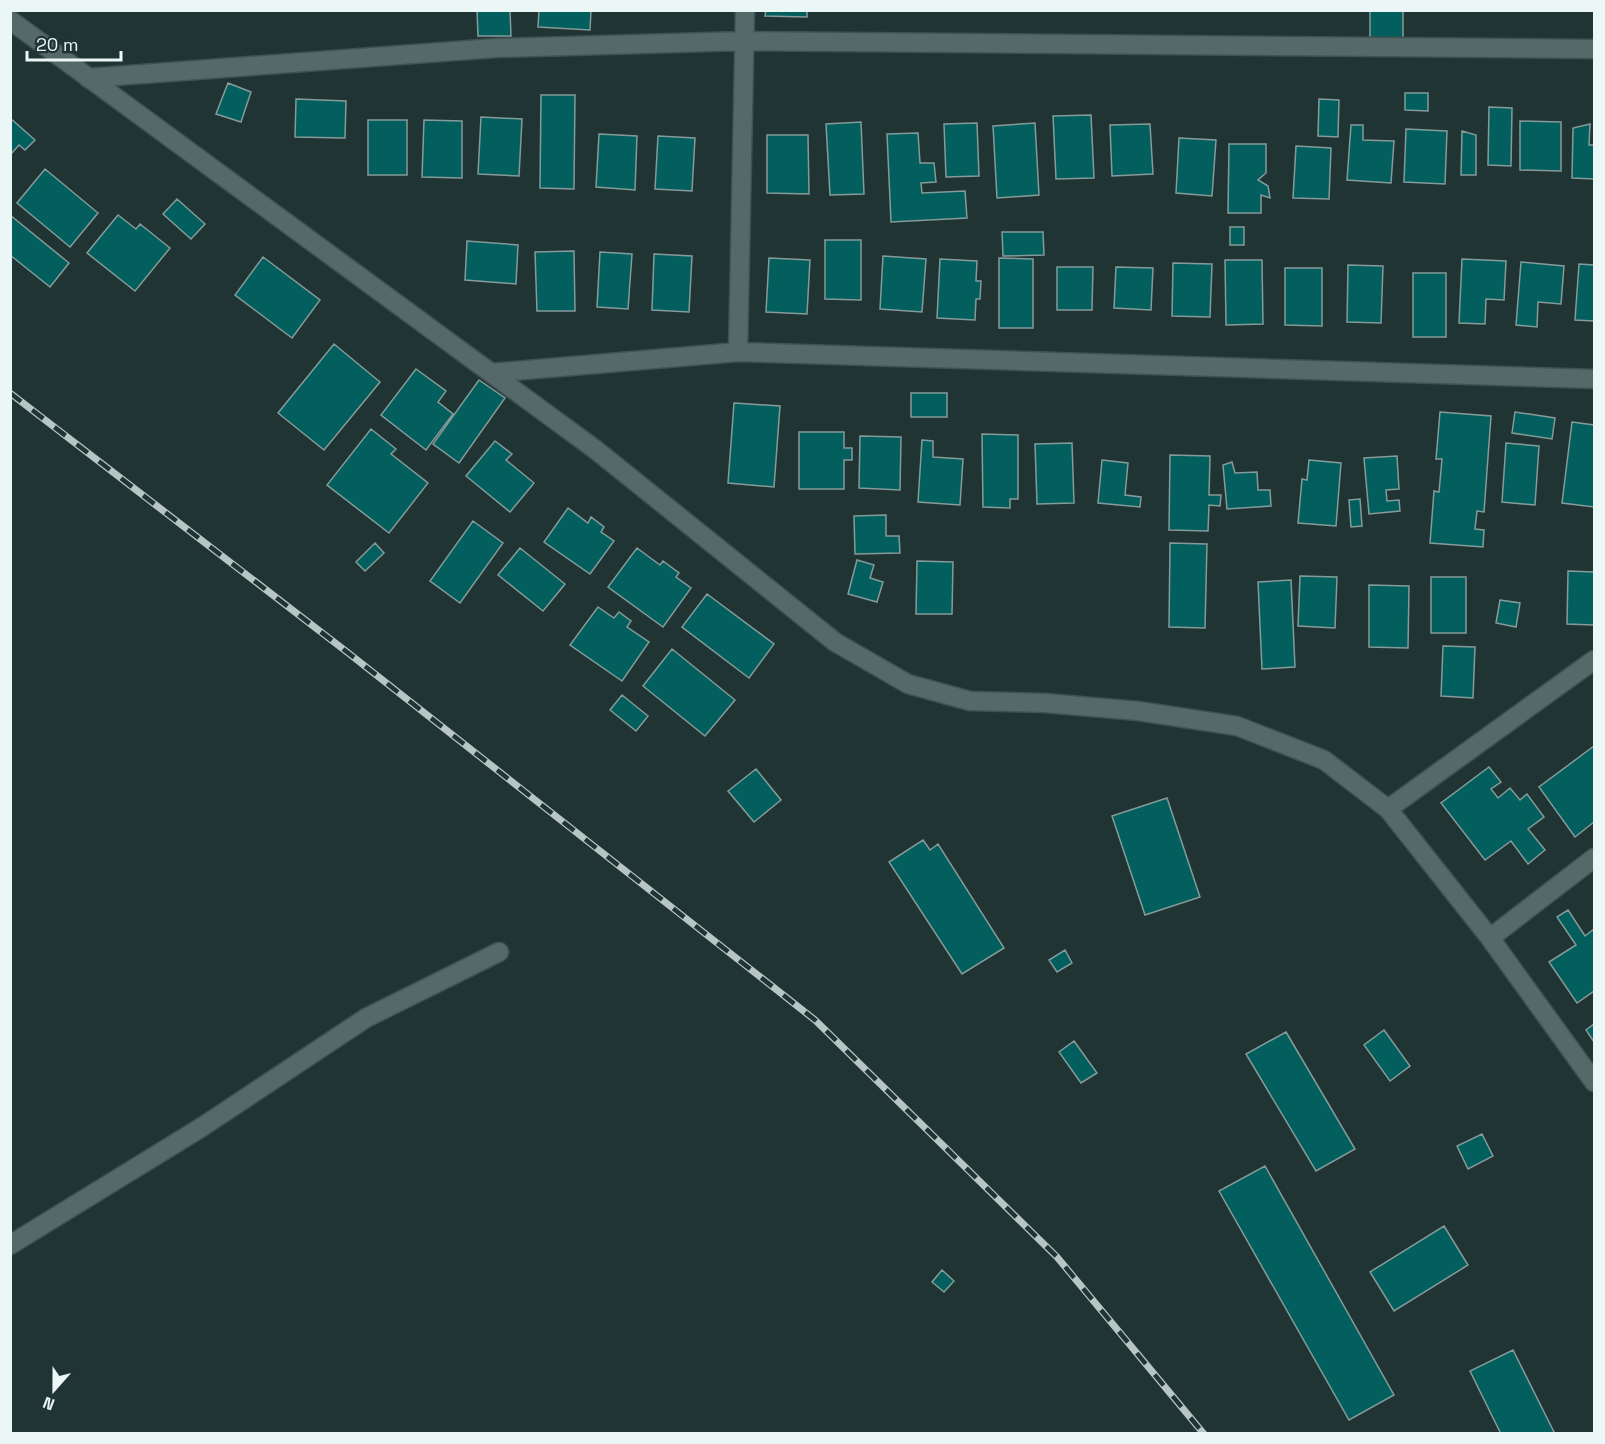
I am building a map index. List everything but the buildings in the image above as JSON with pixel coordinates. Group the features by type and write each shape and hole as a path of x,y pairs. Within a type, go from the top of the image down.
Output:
{"street":[{"path":"738,352 745,10"},
{"path":"10,20 596,450 835,642 908,684 970,701 1045,703 1138,711 1237,726 1324,760 1388,809 1490,939 1594,1083"},
{"path":"88,78 496,48 745,41 1594,49"},
{"path":"490,373 738,352 1594,379"},
{"path":"1388,809 1594,660"},
{"path":"1490,939 1594,858"},
{"path":"10,1245 202,1127 366,1018 499,952"}],"railway":[{"path":"10,393 347,652 815,1020 1057,1257 1204,1434"}]}
